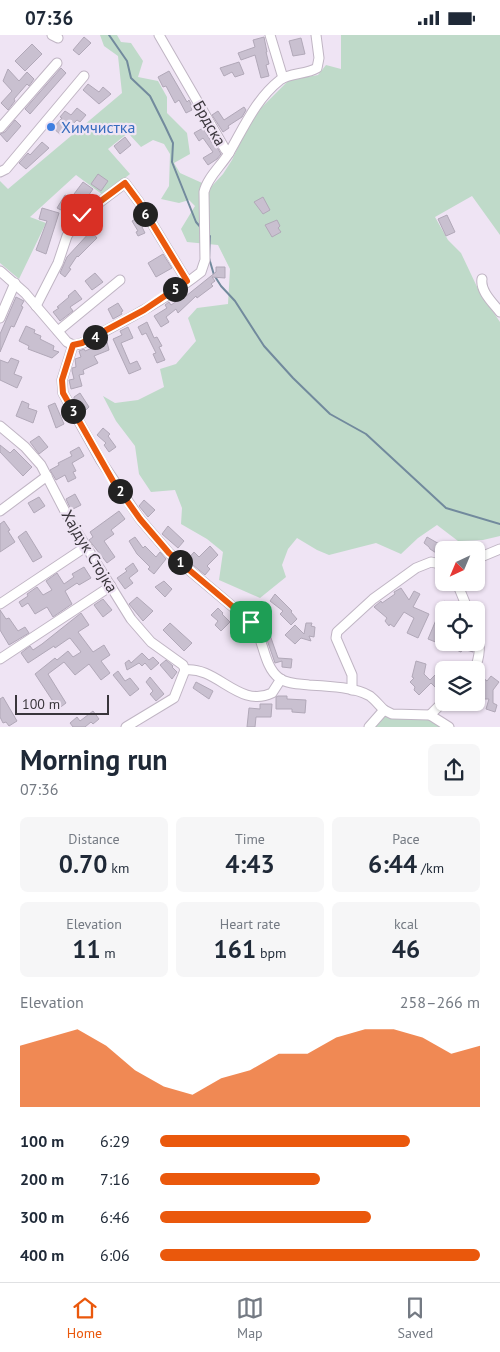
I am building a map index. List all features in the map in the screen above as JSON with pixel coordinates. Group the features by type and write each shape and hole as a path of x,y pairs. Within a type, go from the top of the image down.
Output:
{"street":[{"name":"Брдска","path":"159,35 224,149 229,153 254,107 283,77"},
{"path":"270,35 283,77 309,72 318,66 319,58 316,35"},
{"path":"0,128 57,63"},
{"path":"0,172 6,169 84,76"},
{"path":"0,271 36,306 67,342 73,345 82,343 136,315 203,269 205,249 205,187 229,153"},
{"path":"36,306 58,263 67,236 79,218 125,183 139,202 187,281"},
{"path":"482,279 482,286 485,292 500,312"},
{"path":"58,331 120,280"},
{"path":"0,318 14,283"},
{"path":"73,345 62,380 63,393 109,474 140,519 169,553 253,625 271,667 281,679 294,683 352,691 370,696 384,710 392,713 430,715 448,727"},
{"name":"Хајдук Стојка","path":"0,426 26,447 41,465 69,519 139,629 165,653 183,665 186,670 195,669 243,694 258,697 272,693 281,679"},
{"path":"0,511 46,476"},
{"path":"0,604 87,546"},
{"path":"485,555 500,549"},
{"path":"352,691 352,675 336,638 337,631 372,599 416,568 431,562 435,563"},
{"path":"0,659 111,586"},
{"path":"126,727 174,698 186,670"},
{"path":"369,727 384,710"},
{"path":"430,715 435,710"}],"green space":[{"path":"100,35 117,35 121,42 131,43 143,61 138,77 158,81 167,97 167,113 187,133 190,154 174,163 180,173 211,187 232,160 243,136 258,111 289,80 318,75 326,65 341,69 341,35 500,35 500,235 472,196 435,217 448,240 461,253 479,291 500,322 500,536 483,540 458,541 437,525 418,538 401,554 376,543 329,555 297,538 288,549 282,565 286,577 260,598 219,580 223,552 207,539 181,524 182,508 175,490 151,492 139,474 135,446 116,421 103,396 115,403 138,400 164,387 160,369 176,364 196,341 188,318 197,308 228,304 230,269 218,245 187,242 181,229 195,206 189,200 179,203 161,199 169,186 170,154 164,144 153,140 141,147 128,133 108,149 130,174 103,195 76,175 30,217 46,223 19,279 0,263 0,181 8,189 122,93 118,56 104,46"},
{"path":"382,717 426,718 442,727 372,727"}],"building":[{"path":"84,37 91,43 79,55 73,50"},
{"path":"264,37 269,64 266,65 269,76 261,78 255,55 241,60 238,53 255,47 253,40"},
{"path":"301,38 305,54 293,56 289,41"},
{"path":"32,44 42,54 25,71 15,61"},
{"path":"239,62 244,74 235,77 232,72 224,76 220,68"},
{"path":"61,68 66,73 30,114 25,109"},
{"path":"8,69 19,81 27,72 34,79 14,99 15,101 8,110 1,103 12,91 3,81"},
{"path":"169,71 187,102 189,100 192,106 192,110 186,113 179,100 175,103 166,86 163,87 158,77"},
{"path":"88,84 99,92 103,87 111,94 99,104 83,90"},
{"path":"244,107 246,110 242,117 228,126 229,128 223,132 212,115 218,111 224,120"},
{"path":"77,108 86,115 80,122 77,120 61,135 53,128 62,118 60,117 65,111 71,115"},
{"path":"15,120 21,126 7,142 0,134 5,132"},
{"path":"203,128 221,154 208,165 203,158 213,152 203,138 199,141 194,133"},
{"path":"125,137 131,145 120,154 114,146"},
{"path":"42,142 49,148 26,169 19,163 28,153 30,155"},
{"path":"98,174 108,181 101,191 91,184"},
{"path":"83,182 93,189 86,199 80,194 69,214 57,208 65,195 71,198"},
{"path":"263,197 270,210 263,214 254,202"},
{"path":"42,208 59,213 46,254 36,250 47,221 39,219"},
{"path":"447,215 455,232 446,236 438,219"},
{"path":"140,216 146,225 142,227 145,233 138,236 136,232 138,231 132,221"},
{"path":"277,220 280,226 278,228 281,232 272,237 265,225"},
{"path":"91,231 97,238 77,256 65,277 60,273 67,257"},
{"path":"163,254 172,268 156,277 148,263"},
{"path":"216,267 225,267 225,278 212,277 215,281 211,284 213,286 197,298 196,296 178,313 176,309 166,317 169,322 161,327 154,316 167,308 165,305 169,302 171,305 181,300 216,272"},
{"path":"95,273 103,282 92,290 85,281"},
{"path":"75,290 82,299 70,307 73,311 60,321 53,312"},
{"path":"16,297 24,301 21,306 23,307 14,327 11,326 0,352 0,334"},
{"path":"118,303 123,311 121,312 122,314 113,319 108,309"},
{"path":"147,322 154,338 157,337 162,346 159,347 165,360 157,363 153,354 156,353 146,333 142,335 138,327"},
{"path":"26,326 35,330 34,333 41,336 40,339 54,346 53,350 59,352 52,358 28,349 29,346 19,341"},
{"path":"128,327 133,338 121,343 130,364 137,361 141,369 129,374 113,339 122,335 120,331"},
{"path":"107,342 109,350 94,356 98,363 83,370 84,374 79,375 82,386 71,389 69,380 74,379 72,368 76,367 75,359 81,357 79,351 84,349 85,351"},
{"path":"11,358 19,361 14,374 22,377 17,388 0,380 0,360 8,363"},
{"path":"80,393 89,407 83,413 74,400 74,397"},
{"path":"22,401 29,404 28,408 37,411 33,423 16,416"},
{"path":"55,403 64,424 56,428 48,406"},
{"path":"103,428 110,434 108,436 116,447 109,452 104,445 106,443 97,435"},
{"path":"39,436 48,447 39,454 30,442"},
{"path":"0,445 10,453 14,449 32,467 23,476 0,452"},
{"path":"79,447 84,456 72,463 76,471 73,472 76,478 68,482 65,475 56,480 50,470 59,465 58,463 72,456 70,452"},
{"path":"75,494 81,505 71,510 66,499"},
{"path":"39,497 45,506 34,513 28,503"},
{"path":"144,500 155,510 148,517 139,506"},
{"path":"119,511 125,519 111,530 114,534 104,541 115,557 107,563 89,540 93,537 90,532"},
{"path":"4,521 15,542 0,552 0,524"},
{"path":"168,526 184,541 178,548 162,534"},
{"path":"26,531 42,557 33,562 18,537"},
{"path":"135,537 143,548 145,546 156,557 160,552 166,559 154,574 148,569 150,567 137,554 129,541"},
{"path":"427,537 435,542 435,552 430,549 424,543"},
{"path":"210,546 218,555 207,566 210,569 205,575 187,560 194,552 199,557"},
{"path":"133,563 138,571 129,578 133,583 125,589 117,578 127,571 125,569"},
{"path":"84,567 91,578 79,585 77,583 65,591 72,604 53,617 47,607 35,614 28,603 22,607 19,602 37,587 43,595 52,590 46,581 57,573 64,584 74,577 72,574"},
{"path":"164,581 172,589 165,597 155,587"},
{"path":"401,588 409,600 414,591 420,594 413,607 429,614 418,638 407,633 414,618 404,612 394,627 390,624 389,626 385,621 387,618 374,607"},
{"path":"275,594 292,611 297,619 291,625 280,614 283,611 270,601"},
{"path":"137,597 153,611 143,621 129,604"},
{"path":"103,599 112,610 103,617 94,605"},
{"path":"218,608 230,622 221,631 215,625 218,621 211,615"},
{"path":"0,610 6,619 9,618 18,631 25,627 29,633 9,645 0,630"},
{"path":"81,613 89,625 78,632 93,652 104,645 110,655 101,661 110,673 101,680 89,664 75,675 64,662 48,674 66,703 58,709 35,674 55,658 57,660 68,651 73,657 81,652 70,638 28,663 21,653 30,646 33,650 42,644"},
{"path":"435,622 435,642 428,639"},
{"path":"170,623 192,643 184,651 163,630"},
{"path":"306,623 312,623 311,626 315,627 314,637 309,636 311,641 301,638 295,644 285,635 295,625 304,634"},
{"path":"270,635 278,658 292,659 291,668 282,667 282,661 275,663 266,637"},
{"path":"142,653 149,660 153,657 159,663 151,670 145,663 142,666 139,663 127,670 125,663 129,660 131,663"},
{"path":"166,660 177,672 172,679 160,665"},
{"path":"416,661 426,664 424,674 430,680 435,675 435,687 431,683 419,695 410,682 414,678 412,677"},
{"path":"118,671 125,681 130,678 139,689 130,696 113,675"},
{"path":"491,676 499,682 493,690 493,703 497,705 495,712 486,709 489,699 485,699 485,679 487,681"},
{"path":"150,677 164,694 156,701 150,694 153,691 146,682"},
{"path":"196,682 213,691 209,699 193,688"},
{"path":"287,696 287,699 306,700 305,713 292,712 292,709 276,709 276,697"},
{"path":"3,697 17,721 9,726 6,722 3,723 0,717 0,699"},
{"path":"260,704 272,704 271,717 256,717 255,727 247,727 249,708 260,709"},
{"path":"93,711 99,719 93,724 91,722 85,727 73,727 70,723 77,717 80,721"}],"waterway":[{"path":"109,35 127,61 131,78 150,96 165,126 173,143 172,162 196,222 202,229"},
{"path":"207,234 210,236 209,258 214,275 235,301 264,346 293,378 330,414 366,434 446,508 500,524"}],"place":[{"name":"Химчистка","path":"51,127"}],"route":[{"path":"82,215 125,183 139,202 146,217 187,281 136,315 97,336 73,345 62,380 63,393 100,461 140,519 169,553 251,622"}]}
